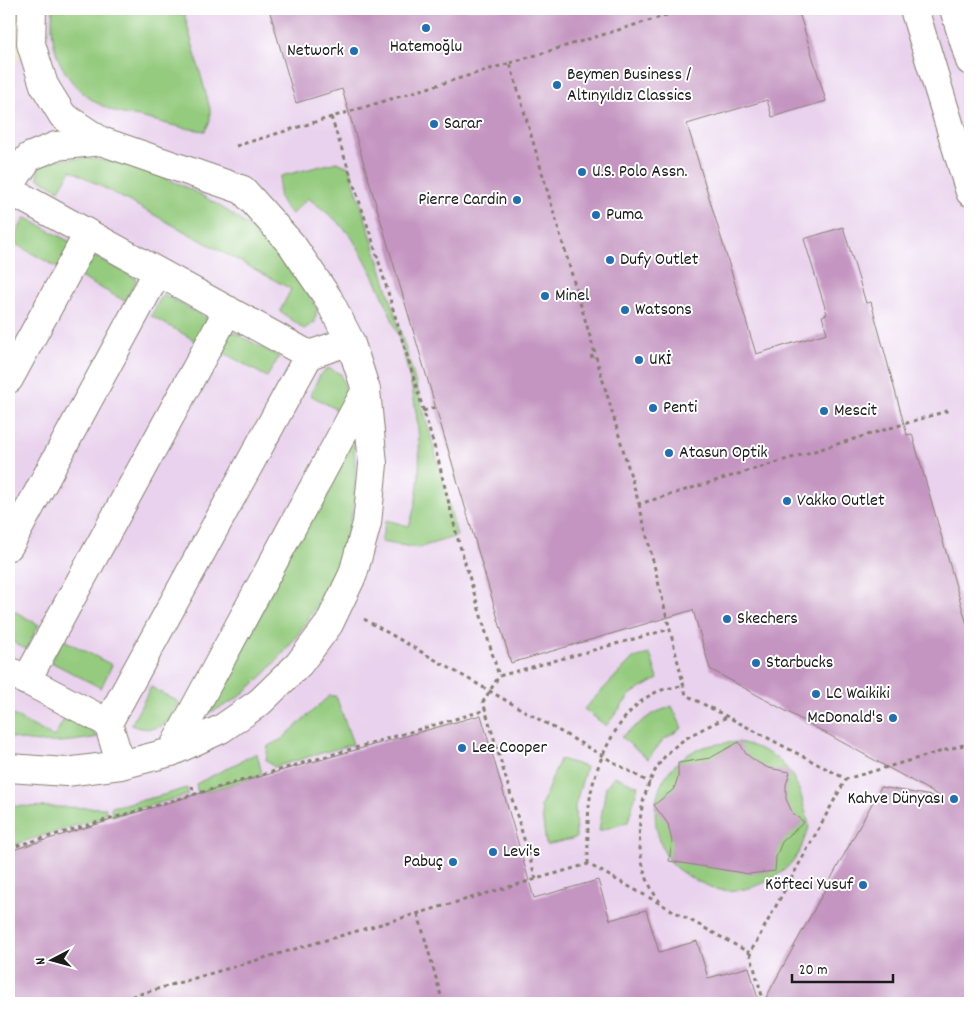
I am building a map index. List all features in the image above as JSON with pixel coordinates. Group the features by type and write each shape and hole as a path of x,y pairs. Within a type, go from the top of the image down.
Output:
{"lane":[{"path":"9,768 66,772 121,765 171,752 221,729 260,702 299,664 329,624 353,574 367,523 373,464 366,390 350,341 328,298 292,245 242,190 101,141 63,116 44,85 31,44 32,9"},
{"path":"914,9 970,192"},
{"path":"954,9 970,61"},
{"path":"101,141 56,146 28,157 9,188 157,273 309,355"},
{"path":"9,379 88,234"},
{"path":"9,546 157,273"},
{"path":"121,765 108,723 17,676 228,310"},
{"path":"108,723 309,355 350,341"},
{"path":"171,752 366,390"}],"path":[{"path":"236,146 687,9"},
{"path":"510,63 639,504 686,695 846,780"},
{"path":"331,117 372,238 499,676"},
{"path":"590,357 596,355"},
{"path":"423,411 436,407"},
{"path":"639,504 950,410"},
{"path":"338,604 650,783"},
{"path":"536,879 483,702 499,676 670,629"},
{"path":"588,864 590,798 603,756 614,731 636,706 660,690 684,685"},
{"path":"9,848 486,710"},
{"path":"662,904 651,891 643,862 640,838 642,811 650,783 667,754 678,744 727,717"},
{"path":"750,954 846,780 970,743"},
{"path":"192,786 194,794"},
{"path":"109,1003 588,864 750,954 764,1003"},
{"path":"418,914 443,1003"}],"shaded area":[{"path":"43,9 970,9 970,1003 9,1003 9,78"}],"green space":[{"path":"53,9 183,9 210,109 210,121 205,131 115,112 83,93 72,82 57,56 53,41"},
{"path":"85,158 123,164 166,178 228,211 263,240 290,268 317,308 315,322 304,329 280,311 291,289 71,170 59,190 38,178 38,167 56,160"},
{"path":"337,162 349,167 406,350 457,536 418,548 381,542 386,520 409,526 417,493 419,458 417,421 411,383 401,345 388,309 357,246 341,226 308,198 292,214 280,197 281,176"},
{"path":"25,217 72,243 58,268 12,242"},
{"path":"92,255 137,279 125,301 80,277"},
{"path":"163,294 208,319 196,341 151,316"},
{"path":"228,329 279,357 267,377 217,349"},
{"path":"328,368 341,374 347,397 343,413 310,395 320,375"},
{"path":"354,429 355,480 353,509 337,562 313,612 298,635 262,677 236,699 197,719"},
{"path":"9,608 39,625 26,649 9,640"},
{"path":"62,639 112,665 101,688 51,662"},
{"path":"650,654 658,679 631,694 606,726 584,709 633,658"},
{"path":"151,687 179,702 173,714 165,724 156,728 145,729 131,725"},
{"path":"329,696 336,696 353,744 274,767 266,760 268,746 282,739"},
{"path":"672,706 682,728 663,740 648,759 621,737 652,714"},
{"path":"68,712 98,737 53,742 20,740 9,737 9,713 54,737"},
{"path":"739,742 764,751 774,757 790,772 796,782 809,828 797,855 780,873 757,886 744,889 719,890 688,876 668,859 661,844 655,813 661,785 669,772 680,761 694,751 705,747"},
{"path":"257,753 262,775 198,794 196,784"},
{"path":"560,759 586,767 575,806 576,838 546,845 541,806"},
{"path":"614,776 638,786 628,822 599,831 606,787"},
{"path":"187,788 188,795 112,816 111,807"},
{"path":"9,806 106,808 104,817 9,846"}],"building":[{"path":"269,9 798,9 826,101 772,117 767,100 687,124 756,354 827,333 822,316 827,314 804,239 843,227 866,303 871,302 907,435 912,434 970,635 970,1003 763,1003 881,787 943,798 710,669 693,610 511,663 342,89 296,103"},
{"path":"481,715 534,898 598,880 610,920 646,910 659,952 697,941 708,978 749,967 759,1003 9,1003 9,851 194,795"},
{"path":"739,742 746,754 757,762 768,768 790,772 786,785 786,799 793,814 804,822 782,842 776,857 775,871 749,874 669,861 672,842 668,824 654,805 674,789 678,777 678,763 710,758"}],"place":[{"name":"Hatemoğlu","path":"426,28"},
{"name":"Network","path":"354,51"},
{"name":"Beymen Business / Altınyıldız Classics","path":"557,85"},
{"name":"Sarar","path":"434,124"},
{"name":"U.S. Polo Assn.","path":"582,172"},
{"name":"Pierre Cardin","path":"517,200"},
{"name":"Puma","path":"596,215"},
{"name":"Dufy Outlet","path":"610,260"},
{"name":"Minel","path":"545,296"},
{"name":"Watsons","path":"625,310"},
{"name":"UKİ","path":"639,360"},
{"name":"Penti","path":"653,408"},
{"name":"Mescit","path":"824,411"},
{"name":"Atasun Optik","path":"669,453"},
{"name":"Vakko Outlet","path":"787,501"},
{"name":"Skechers","path":"727,619"},
{"name":"Starbucks","path":"756,663"},
{"name":"LC Waikiki","path":"816,694"},
{"name":"McDonald's","path":"893,718"},
{"name":"Lee Cooper","path":"462,748"},
{"name":"Kahve Dünyası","path":"954,799"},
{"name":"Levi's","path":"493,852"},
{"name":"Pabuç","path":"453,862"},
{"name":"Köfteci Yusuf","path":"863,885"}]}
